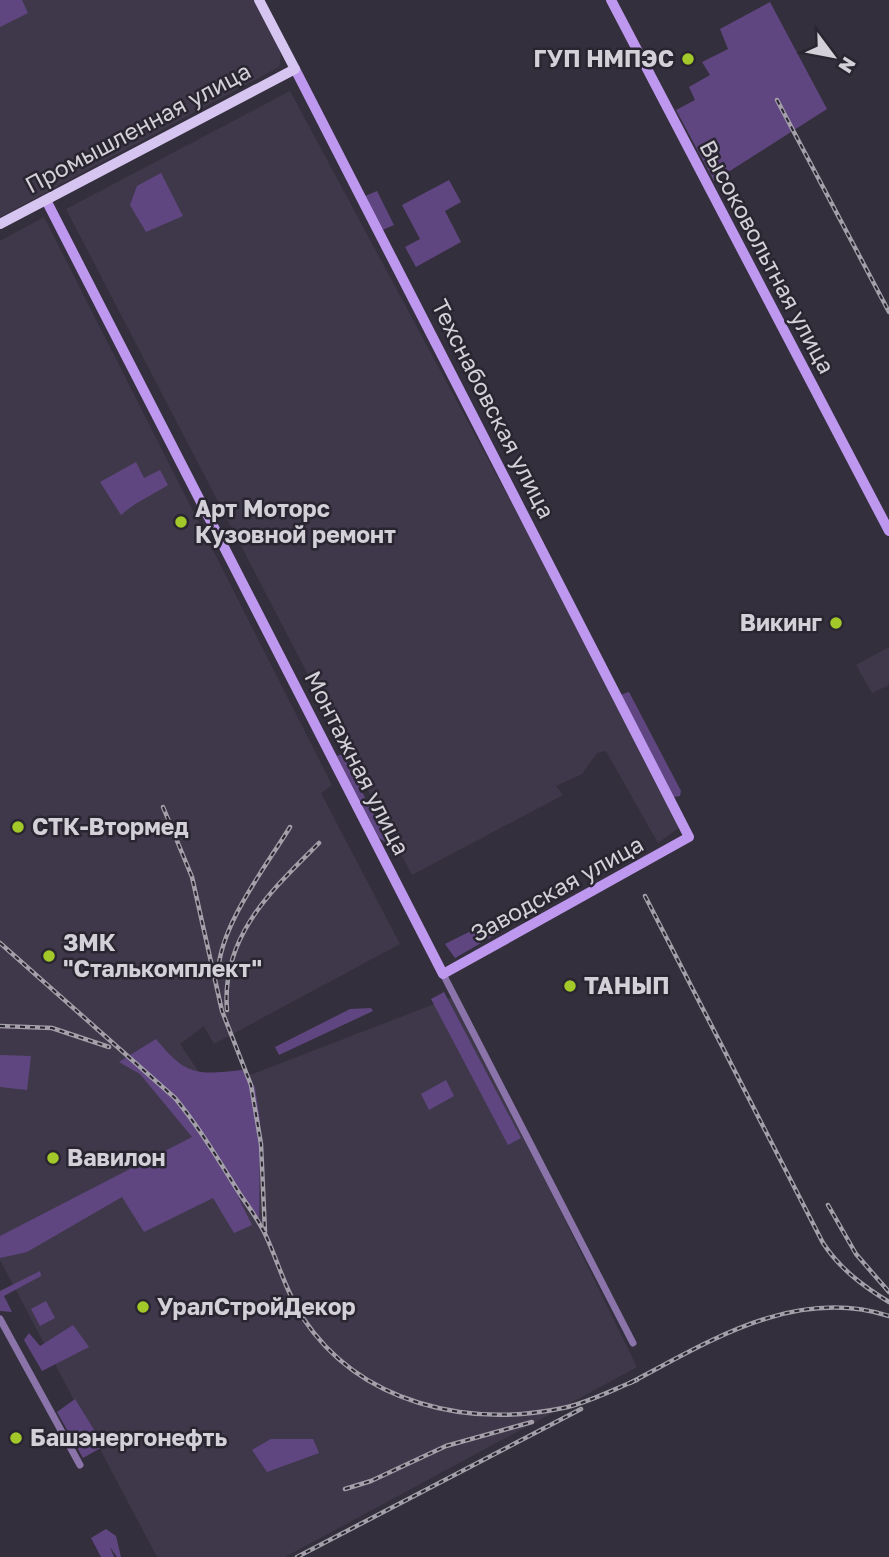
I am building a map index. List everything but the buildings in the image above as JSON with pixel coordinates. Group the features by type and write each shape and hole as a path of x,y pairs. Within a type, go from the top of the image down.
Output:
{"main road":[{"name":"Техснабовская улица","path":"259,0 295,69"},
{"name":"Промышленная улица","path":"0,224 295,69"}],"street":[{"name":"Высоковольтная улица","path":"611,0 889,531"},
{"name":"Техснабовская улица","path":"295,69 689,837"},
{"name":"Монтажная улица","path":"46,200 633,1343"},
{"name":"Заводская улица","path":"443,974 689,837"},
{"path":"0,1320 80,1465"}],"shaded area":[{"path":"0,0 255,0 276,40 281,56 279,67 0,217"},
{"path":"0,0 22,0 28,13 0,27"},
{"path":"770,2 827,109 714,181 676,110 695,100 689,87 710,75 702,62 728,49 720,29"},
{"path":"290,91 684,824 658,843 606,751 597,753 582,774 556,786 563,795 412,875 66,209"},
{"path":"161,173 183,216 146,232 130,205 137,186"},
{"path":"449,180 461,202 445,211 461,242 416,267 405,247 420,239 402,205"},
{"path":"377,191 394,225 380,231 363,197"},
{"path":"44,217 332,785 321,793 400,944 214,1044 204,1026 180,1044 211,1090 455,996 637,1367 285,1557 157,1557 0,1260 0,241"},
{"path":"136,462 144,478 160,470 168,485 121,515 100,482"},
{"path":"889,647 889,685 872,693 856,665"},
{"path":"629,692 681,791 680,796 674,797 620,695"},
{"path":"342,754 390,845 379,838 337,756"},
{"path":"503,915 510,922 509,927 455,958 445,944"},
{"path":"444,992 521,1138 508,1145 431,999"},
{"path":"371,1008 373,1011 279,1055 275,1047 350,1009"},
{"path":"156,1039 176,1060 193,1070 242,1070 255,1087 260,1121 259,1223 238,1197 252,1225 234,1233 213,1198 144,1232 122,1197 27,1252 0,1258 0,1236 192,1137 140,1074 119,1062"},
{"path":"0,1055 31,1056 27,1090 0,1087"},
{"path":"446,1080 454,1096 429,1110 421,1094"},
{"path":"40,1271 41,1276 4,1296 12,1312 0,1311 0,1291"},
{"path":"46,1301 55,1318 40,1326 31,1309"},
{"path":"73,1325 89,1347 42,1371 24,1340 29,1333 40,1346"},
{"path":"75,1399 104,1446 83,1458 57,1412"},
{"path":"271,1439 313,1439 319,1453 267,1472 252,1450"},
{"path":"106,1529 116,1536 121,1557 117,1557 110,1547 114,1557 101,1557 91,1538"}],"railway":[{"path":"777,100 889,312"},
{"path":"163,807 192,877 222,1011 251,1085 261,1144 265,1232"},
{"path":"218,973 221,955 235,917 290,827"},
{"path":"227,1010 227,984 232,959 241,937 268,897 319,843"},
{"path":"645,896 823,1243 853,1276 889,1302"},
{"path":"0,943 175,1098 260,1224 303,1318 327,1347 354,1371 385,1390 419,1403 454,1411 490,1414 527,1413 572,1406 637,1380"},
{"path":"0,1026 52,1028 109,1047"},
{"path":"828,1205 856,1254 889,1292"},
{"path":"630,1383 722,1335 787,1313 820,1308 854,1309 889,1316"},
{"path":"297,1557 581,1409"},
{"path":"345,1489 371,1481 446,1446 532,1422"}],"place":[{"name":"ГУП НМПЭС","path":"688,59"},
{"name":"Арт Моторс Кузовной ремонт","path":"181,522"},
{"name":"Викинг","path":"836,623"},
{"name":"СТК-Втормед","path":"18,827"},
{"name":"ЗМК \"Сталькомплект\"","path":"49,956"},
{"name":"ТАНЫП","path":"570,986"},
{"name":"Вавилон","path":"53,1158"},
{"name":"УралСтройДекор","path":"143,1307"},
{"name":"Башэнергонефть","path":"16,1438"}]}
